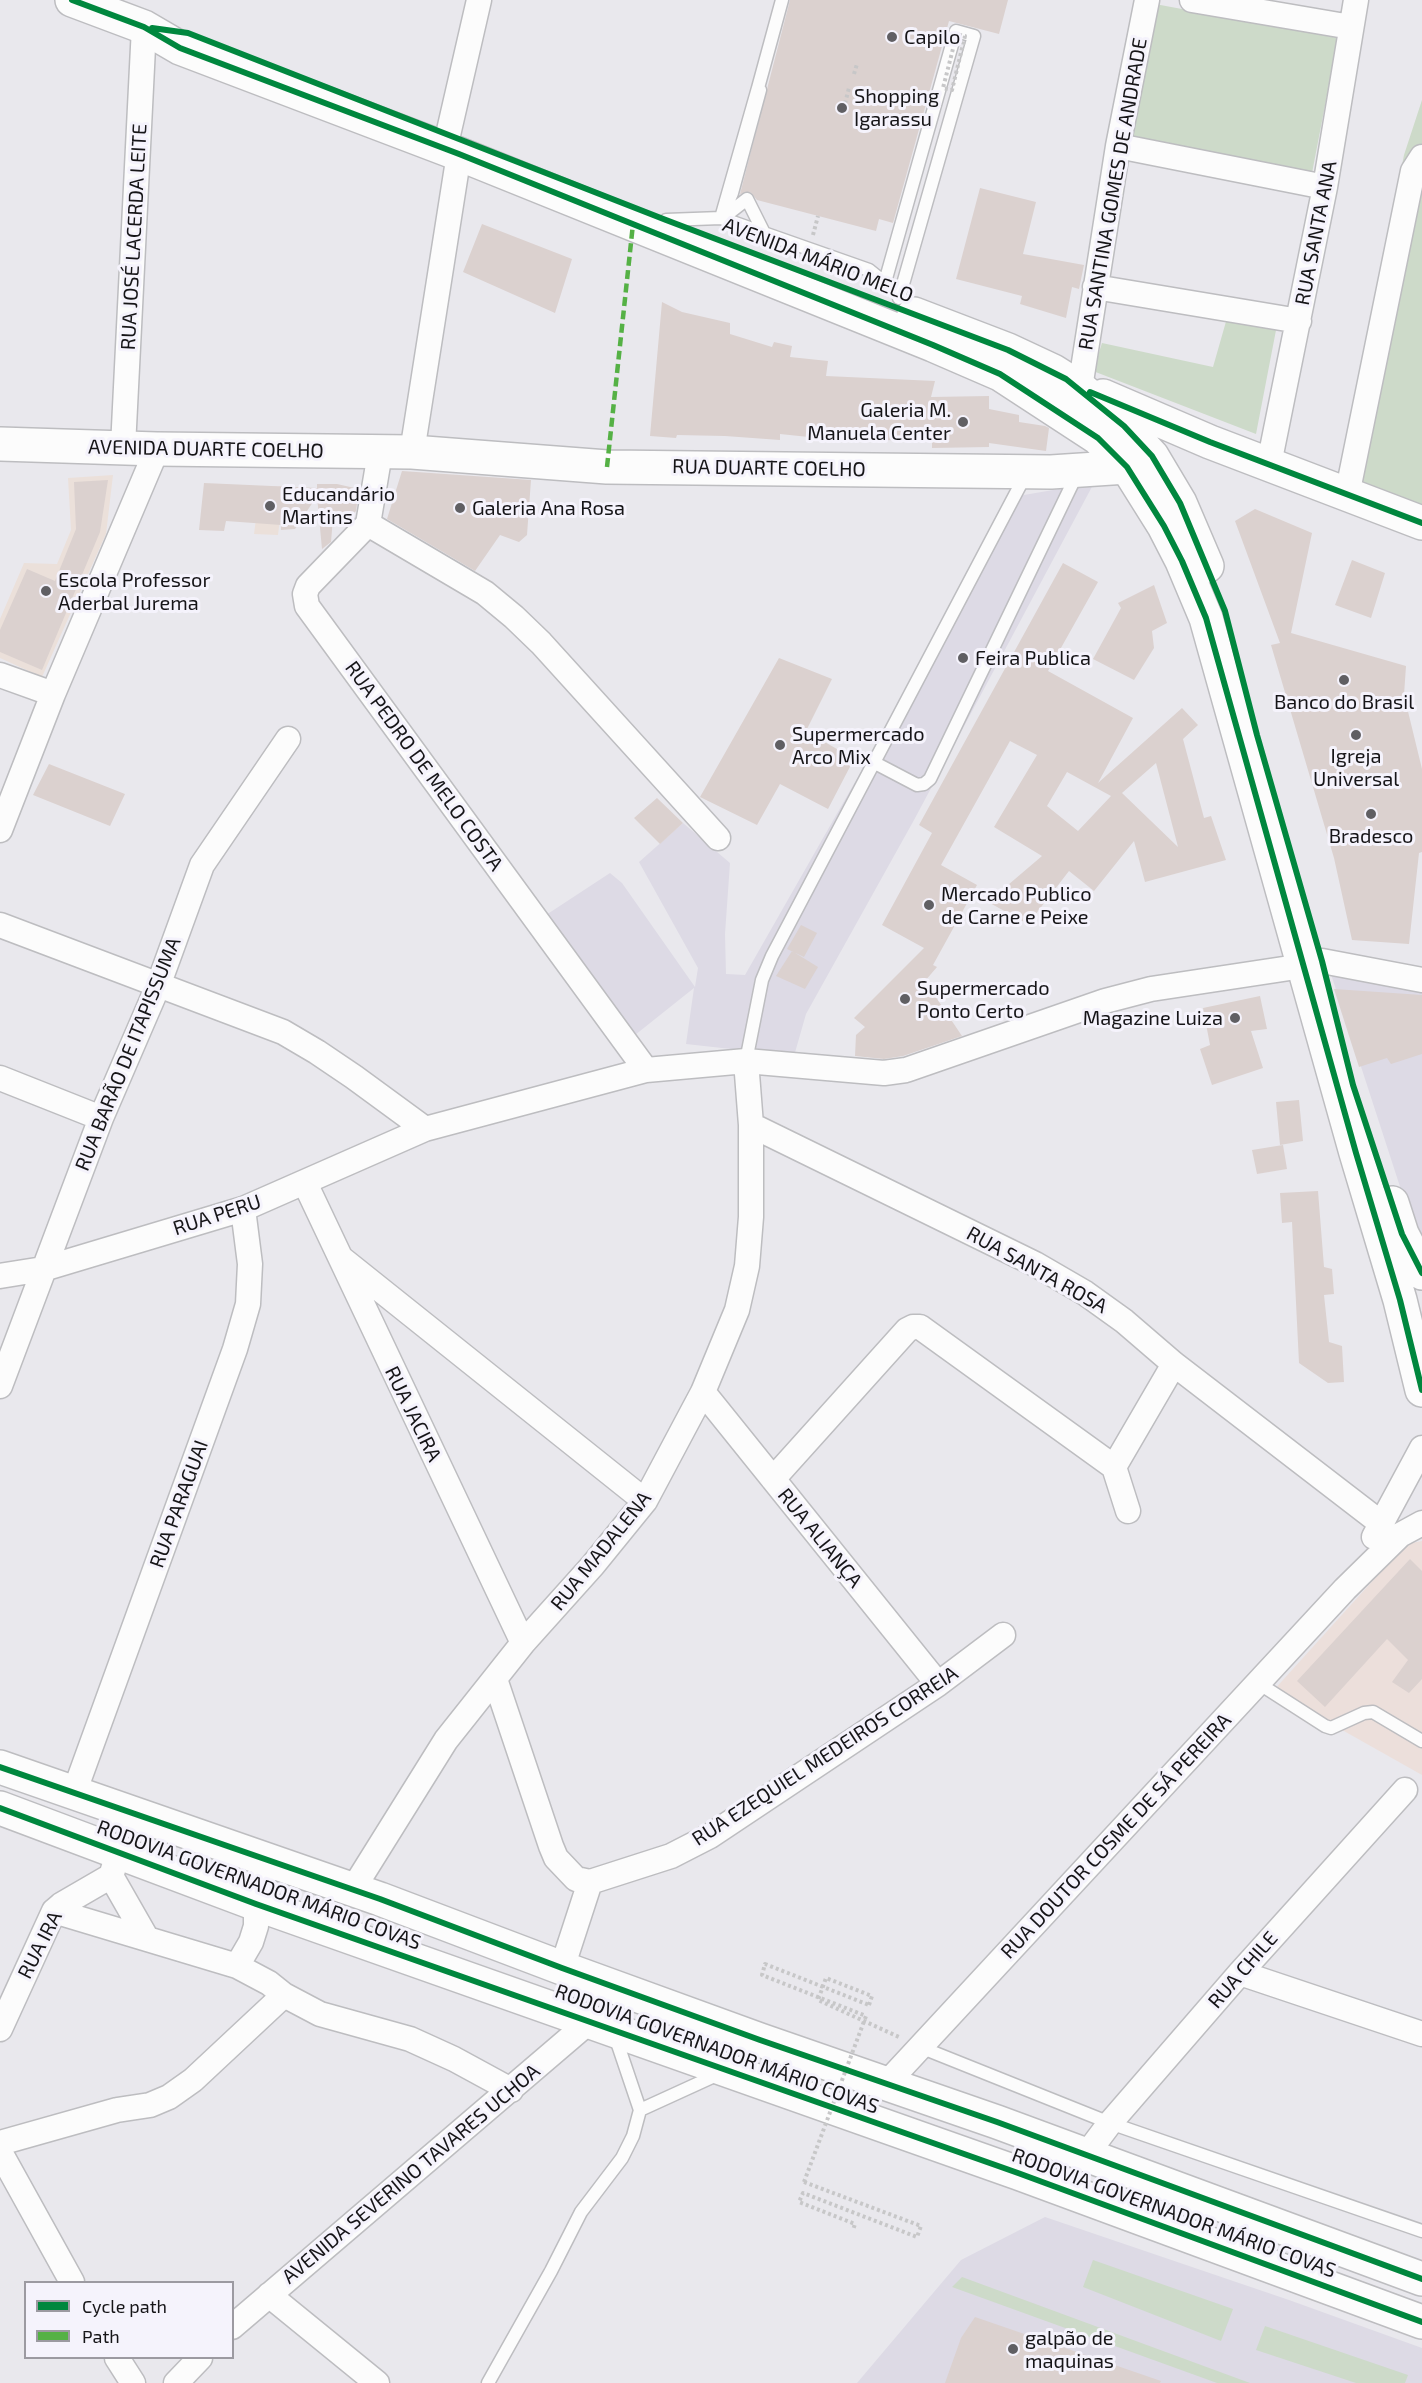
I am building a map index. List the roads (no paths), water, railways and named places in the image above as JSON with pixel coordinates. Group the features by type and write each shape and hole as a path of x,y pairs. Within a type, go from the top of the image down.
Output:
{"main road":[{"name":"AVENIDA MÁRIO MELO","path":"72,0 144,27 180,48 905,305 1036,362 1080,388 1124,426 1139,462"},
{"name":"AVENIDA MÁRIO MELO","path":"453,144 1000,374 1139,462"},
{"path":"1080,388 1422,523"},
{"path":"1210,441 1173,444 1139,462 1180,503 1225,611 1312,963 1422,1390"},
{"name":"AVENIDA DUARTE COELHO","path":"0,444 396,453"},
{"name":"RUA DUARTE COELHO","path":"396,453 607,467 1027,472 1080,470 1139,462"},
{"path":"1312,963 1402,1234 1422,1272"},
{"name":"RODOVIA GOVERNADOR MÁRIO COVAS","path":"0,1767 353,1889 562,1968 997,2122 1422,2278"},
{"name":"RODOVIA GOVERNADOR MÁRIO COVAS","path":"0,1808 115,1864 256,1904 1006,2169 1422,2322"},
{"path":"1384,2264 1422,2263"}],"street":[{"path":"479,0 396,453 368,524 485,593 514,617 718,838"},
{"name":"RUA SANTINA GOMES DE ANDRADE","path":"1080,388 1118,146 1147,0"},
{"path":"1192,0 1351,27"},
{"name":"RUA SANTA ANA","path":"1269,464 1325,188 1356,0"},
{"name":"RUA JOSÉ LACERDA LEITE","path":"123,447 144,27"},
{"path":"1118,146 1325,188"},
{"path":"1347,495 1413,171 1422,157"},
{"path":"1095,287 1299,321"},
{"path":"0,830 53,694 157,449"},
{"name":"RUA PEDRO DE MELO COSTA","path":"368,524 308,586 305,594 307,606 646,1070"},
{"path":"0,675 53,694"},
{"name":"RUA BARÃO DE ITAPISSUMA","path":"0,1386 101,1118 158,986 201,865 288,739"},
{"path":"0,925 283,1032 318,1052 425,1129"},
{"name":"RUA PERU","path":"0,1276 44,1269 243,1209 425,1129 646,1070 746,1061 884,1073 906,1070 1105,1001 1151,989 1312,963 1422,980"},
{"name":"RUA MADALENA","path":"353,1889 446,1740 523,1643 593,1565 645,1501 703,1392 737,1310 747,1266 751,1217 751,1125 746,1061"},
{"path":"0,1078 101,1118"},
{"name":"RUA SANTA ROSA","path":"751,1125 1035,1264 1075,1287 1124,1321 1174,1364 1382,1524"},
{"name":"RUA JACIRA","path":"305,1183 523,1643"},
{"name":"RUA PARAGUAI","path":"74,1793 235,1349 248,1304 250,1264 243,1209"},
{"path":"338,1255 645,1501"},
{"path":"773,1479 907,1330 920,1327 1114,1467 1128,1511"},
{"path":"1114,1467 1174,1364"},
{"name":"RUA ALIANÇA","path":"703,1392 938,1684"},
{"path":"1345,1589 1422,1448"},
{"path":"1345,1589 1400,1535 1422,1523"},
{"name":"RUA DOUTOR COSME DE SÁ PEREIRA","path":"886,2084 1345,1589"},
{"name":"RUA EZEQUIEL MEDEIROS CORREIA","path":"590,1882 671,1856 710,1836 938,1684 1004,1635"},
{"path":"495,1679 556,1858 576,1879 590,1882 562,1968"},
{"name":"RUA CHILE","path":"1086,2155 1240,1973 1405,1790"},
{"path":"237,1966 251,1942 256,1926 256,1904 268,1860"},
{"path":"115,1864 147,1939"},
{"name":"RUA IRA","path":"0,2029 54,1911 115,1864"},
{"path":"54,1911 237,1966 268,1983 284,1995 320,2013 410,2039 454,2059 511,2090"},
{"path":"1240,1973 1422,2034"},
{"path":"0,2142 106,2113 150,2105 169,2097 193,2080 284,1995"},
{"name":"AVENIDA SEVERINO TAVARES UCHOA","path":"234,2324 511,2090 601,2025"},
{"path":"0,2152 71,2281"},
{"path":"269,2295 377,2383"},
{"path":"118,2359 133,2383"},
{"path":"176,2383 199,2359"}],"lane":[{"path":"721,218 732,193 782,0"},
{"path":"885,282 950,34 956,31 974,36 905,305"},
{"path":"721,218 747,198 764,233"},
{"path":"666,220 721,218 869,270 885,282 905,305"},
{"path":"875,763 918,785 930,779 1080,470"},
{"path":"746,1061 762,980 772,956 1027,472"},
{"path":"1258,1683 1325,1726 1331,1728 1364,1713 1373,1712 1422,1741"},
{"path":"488,2383 551,2271 581,2212 627,2149 640,2110 601,2025"},
{"path":"920,2047 1110,2124 1422,2231"},
{"path":"640,2110 726,2070"}],"place":[{"name":"Capilo","path":"892,37"},
{"name":"Shopping Igarassu","path":"842,108"},
{"name":"Galeria M. Manuela Center","path":"963,422"},
{"name":"Educandário Martins","path":"270,506"},
{"name":"Galeria Ana Rosa","path":"460,508"},
{"name":"Escola Professor Aderbal Jurema","path":"46,591"},
{"name":"Feira Publica","path":"963,658"},
{"name":"Banco do Brasil","path":"1344,680"},
{"name":"Igreja Universal","path":"1356,735"},
{"name":"Supermercado Arco Mix","path":"780,745"},
{"name":"Bradesco","path":"1371,814"},
{"name":"Mercado Publico de Carne e Peixe","path":"929,905"},
{"name":"Supermercado Ponto Certo","path":"905,999"},
{"name":"Magazine Luiza","path":"1235,1018"},
{"name":"galpão de maquinas","path":"1013,2349"}]}
